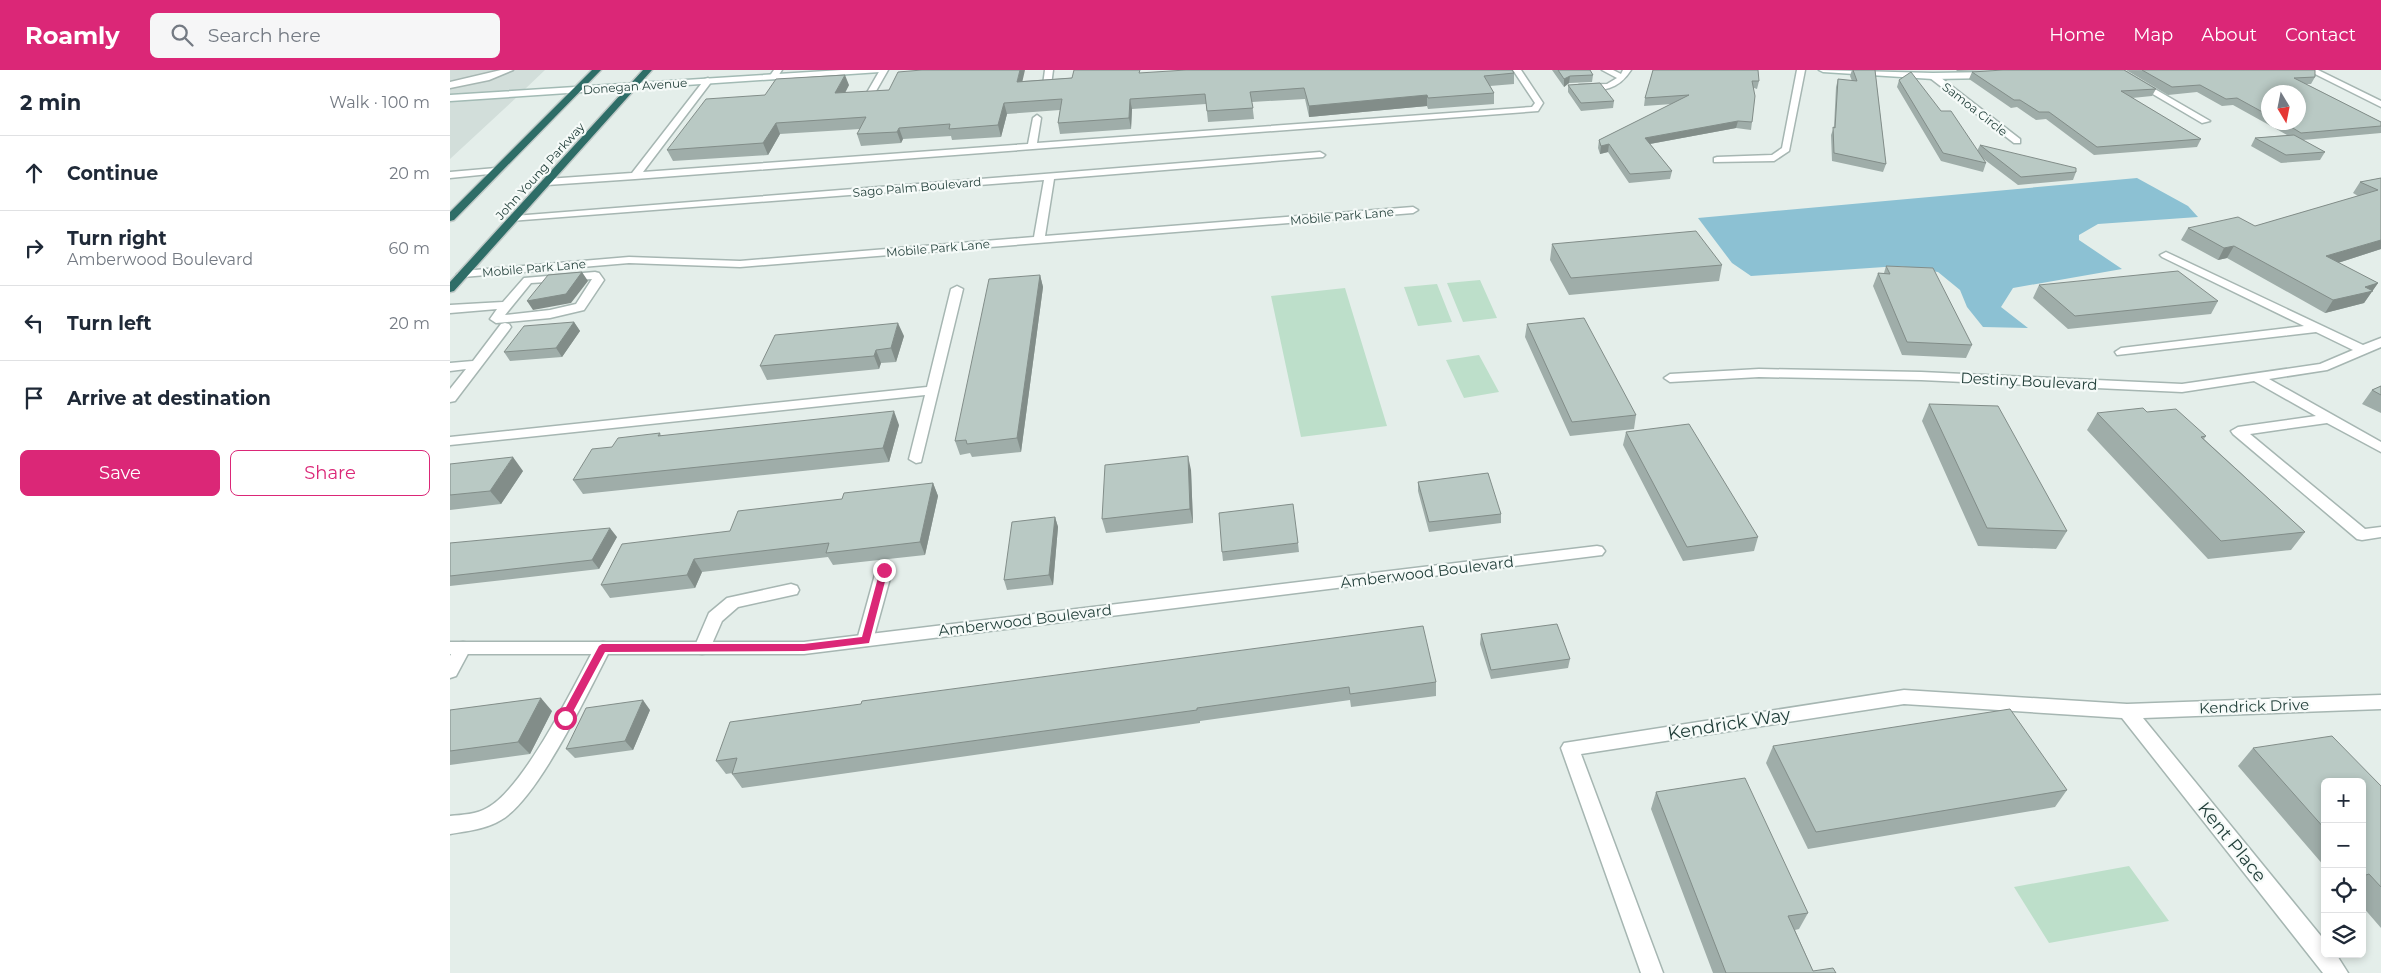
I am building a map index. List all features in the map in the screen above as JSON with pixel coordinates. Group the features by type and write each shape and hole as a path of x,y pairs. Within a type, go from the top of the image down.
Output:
{"highway":[{"name":"John Young Parkway","path":"450,218 597,70"},
{"name":"John Young Parkway","path":"450,289 648,70"}],"street":[{"path":"450,85 486,78 509,70"},
{"name":"Donegan Avenue","path":"450,98 708,81 775,73 880,70"},
{"path":"869,96 884,70"},
{"path":"1047,85 1049,70"},
{"path":"547,182 1535,109 1539,103 1517,70"},
{"path":"1606,70 1625,74"},
{"path":"1717,160 1774,158 1786,149 1800,70"},
{"path":"1822,70 1933,76 1996,75"},
{"path":"2116,70 2205,121"},
{"path":"2311,70 2381,104"},
{"path":"1569,88 1614,85 1625,74"},
{"name":"Samoa Circle","path":"1933,76 2017,141"},
{"path":"635,176 708,81"},
{"path":"1032,146 1037,118"},
{"name":"Sago Palm Boulevard","path":"514,219 1320,155"},
{"path":"450,175 496,172"},
{"path":"1039,240 1050,176"},
{"name":"Mobile Park Lane","path":"463,274 628,260 671,260 740,264 1413,210"},
{"path":"2166,255 2363,350"},
{"path":"450,309 506,305 528,280 595,276 598,280 580,307 550,314 496,319 506,305"},
{"path":"916,458 957,289"},
{"path":"450,398 505,327"},
{"path":"2121,352 2317,328"},
{"name":"Destiny Boulevard","path":"1670,378 1759,373 1921,376 2182,388 2324,367 2381,342"},
{"path":"450,367 477,364"},
{"path":"2256,377 2381,448"},
{"path":"450,441 933,390"},
{"path":"2327,419 2238,431 2362,536 2381,532"},
{"name":"Amberwood Boulevard","path":"457,648 804,648 1597,551"},
{"path":"865,640 884,570"},
{"path":"702,648 715,617 728,605 749,597 792,590"},
{"path":"450,671 457,648"},
{"path":"450,825 495,814 517,794 565,718 602,648"},
{"name":"Kendrick Way","path":"1652,973 1570,748 1904,697 2127,711"},
{"name":"Kendrick Drive","path":"2127,711 2381,702"},
{"name":"Kent Place","path":"2127,711 2337,973"}],"shaded area":[{"path":"450,70 545,70 524,90 450,95"},
{"path":"517,97 450,159 450,101"}],"green space":[{"path":"1480,280 1497,318 1463,322 1447,283"},
{"path":"1437,284 1452,322 1418,326 1404,287"},
{"path":"1345,288 1387,426 1301,437 1271,296"},
{"path":"1479,355 1499,392 1464,398 1446,360"},
{"path":"2129,866 2169,921 2049,943 2014,887"}],"water":[{"path":"2137,178 2188,206 2198,217 2098,224 2079,235 2079,240 2122,269 2013,288 2001,307 2028,328 1983,327 1967,307 1960,290 1938,272 1899,266 1751,276 1732,263 1698,218"}],"building":[{"path":"922,70 1020,70 1017,82 1072,78 1074,70 1140,70 1139,73 1186,70 1512,70 1514,73 1484,76 1494,93 1428,98 1427,95 1309,106 1304,88 1250,92 1253,108 1207,111 1205,94 1130,99 1129,118 1058,123 1062,99 1004,103 998,125 949,129 950,124 899,128 897,132 857,134 866,117 776,123 763,143 667,150 706,99 765,95 776,79 845,75 835,93 889,90 898,72"},
{"path":"1558,70 1590,70 1593,75 1570,76 1564,79"},
{"path":"1653,70 1758,70 1759,81 1752,81 1755,96 1752,122 1738,121 1645,138 1672,171 1630,174 1609,144 1601,146 1599,140 1689,95 1645,98"},
{"path":"1853,70 1875,70 1886,164 1834,153 1833,127 1835,128 1838,79 1857,81"},
{"path":"2003,70 2124,70 2156,89 2121,91 2201,139 2097,147 2049,112 2039,112 2020,100 2014,100 1972,72"},
{"path":"2142,70 2315,70 2315,77 2294,78 2381,122 2381,126 2301,133 2296,130 2306,130 2306,85 2261,85 2261,111 2237,98 2226,99 2200,85 2172,87"},
{"path":"1911,72 1941,111 1951,111 1986,163 1943,153 1899,80"},
{"path":"1600,83 1614,101 1581,103 1568,85"},
{"path":"2294,135 2325,152 2286,155 2255,138"},
{"path":"1980,145 2076,168 2076,172 2021,177"},
{"path":"2381,178 2381,240 2326,256 2378,283 2365,287 2373,291 2333,300 2234,246 2224,248 2188,228 2238,217 2255,226 2378,190 2360,182"},
{"path":"1696,231 1722,265 1571,278 1552,244"},
{"path":"1886,266 1933,268 1972,345 1907,342 1878,273 1890,274"},
{"path":"2178,271 2218,301 2075,316 2039,285"},
{"path":"582,272 566,294 527,301 548,275"},
{"path":"1040,275 1017,438 967,444 966,440 955,441 989,279"},
{"path":"1584,318 1636,415 1572,422 1527,324"},
{"path":"574,322 556,348 504,352 524,326"},
{"path":"898,323 891,348 876,350 874,356 760,366 775,335"},
{"path":"2381,386 2381,395 2372,390"},
{"path":"1929,404 1998,406 2067,531 1987,528"},
{"path":"2143,408 2147,412 2176,409 2206,436 2201,437 2305,532 2221,541 2097,413"},
{"path":"894,411 883,448 573,480 592,449 612,447 618,438 660,433 658,436"},
{"path":"1689,424 1758,537 1687,547 1626,432"},
{"path":"1188,456 1190,509 1102,519 1105,465"},
{"path":"513,457 490,491 450,495 450,464"},
{"path":"1488,473 1501,514 1429,522 1418,482"},
{"path":"933,483 920,542 826,553 829,543 694,559 687,575 601,585 622,544 730,531 738,511 842,499 844,493"},
{"path":"1293,504 1298,543 1222,552 1219,513"},
{"path":"1055,517 1049,575 1004,580 1012,522"},
{"path":"610,528 592,560 450,576 450,543"},
{"path":"1557,624 1570,659 1491,670 1481,634"},
{"path":"1423,626 1436,682 1350,694 1349,687 1197,708 1197,710 732,774 737,758 716,761 730,722 861,704 862,701"},
{"path":"541,698 518,742 450,751 450,710"},
{"path":"643,700 625,741 566,749 586,708"},
{"path":"2010,709 2067,790 1816,832 1773,746"},
{"path":"2332,736 2381,786 2381,887 2369,874 2366,875 2366,778 2321,778 2321,824 2253,748"},
{"path":"1745,778 1808,913 1788,916 1813,971 1833,968 1836,973 1726,973 1656,792"}],"route":[{"path":"565,718 602,648 804,648 865,640 884,570"}]}
